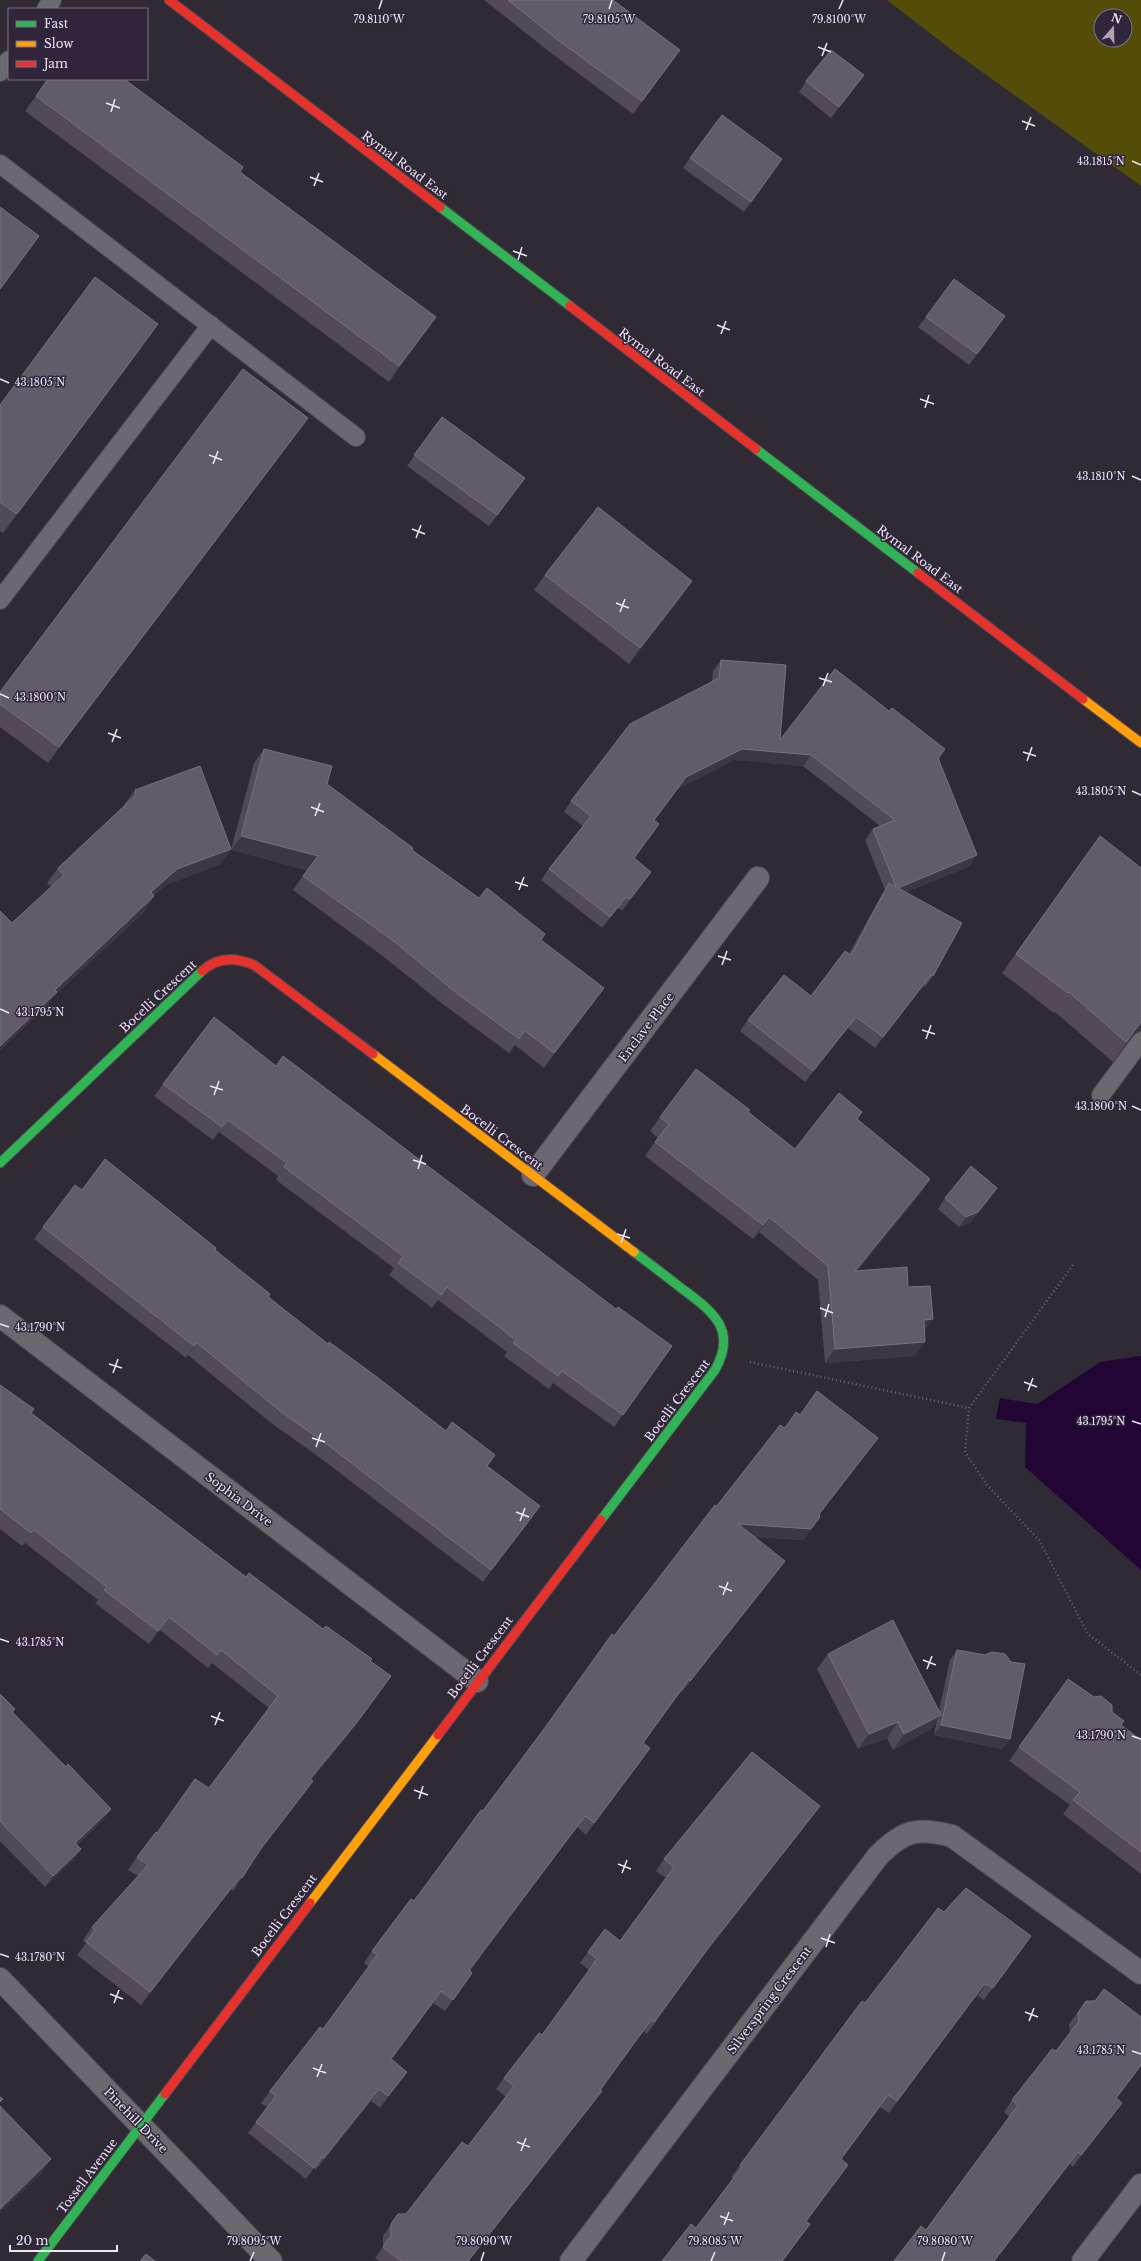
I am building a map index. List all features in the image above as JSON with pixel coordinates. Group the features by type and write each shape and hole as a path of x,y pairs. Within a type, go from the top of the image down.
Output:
{"street":[{"name":"Rymal Road East","path":"169,0 1141,743"},
{"name":"Enclave Place","path":"533,1175 758,878"},
{"name":"Bocelli Crescent","path":"0,1163 201,972 212,963 234,958 251,963 260,968 713,1313 720,1322 724,1335 722,1356 715,1370 141,2124"},
{"name":"Sophia Drive","path":"0,1316 477,1681"},
{"name":"Silverspring Crescent","path":"572,2261 878,1856 890,1844 906,1834 930,1831 952,1836 1141,1972"},
{"name":"Pinehill Drive","path":"0,1979 271,2261"},
{"name":"Tossell Avenue","path":"38,2261 141,2124"},
{"path":"1083,2261 1141,2185"}],"lane":[{"path":"0,72 8,61"},
{"path":"0,164 356,437"},
{"path":"0,600 211,325"},
{"path":"1101,1095 1141,1041"}],"path":[{"path":"1072,1265 969,1408 965,1452 987,1485 1039,1540 1088,1634 1141,1675"},
{"path":"722,1356 969,1408"}],"shaded area":[{"path":"887,0 1141,0 1141,186 957,54"},
{"path":"1141,1356 1141,1570 1025,1467 1026,1423 996,1419 1000,1398 1037,1404 1100,1362"}],"building":[{"path":"508,0 613,0 680,50 642,101 559,41"},
{"path":"831,50 864,75 839,107 806,81"},
{"path":"47,80 125,80 243,167 240,172 436,317 399,366 36,96"},
{"path":"722,115 782,159 751,202 690,158"},
{"path":"0,207 39,236 0,289"},
{"path":"95,277 158,324 17,514 0,502 0,405"},
{"path":"954,279 1005,316 977,354 926,317"},
{"path":"243,369 308,418 59,747 0,704 0,692"},
{"path":"442,417 525,478 497,515 414,455"},
{"path":"598,507 692,581 640,648 545,575"},
{"path":"721,660 786,665 780,740 835,669 889,711 892,708 945,749 938,758 977,855 898,888 962,923 933,976 931,975 883,1037 856,1017 813,1071 748,1020 784,975 811,996 845,951 851,955 889,883 896,887 873,829 895,820 811,755 742,749 686,777 654,820 659,824 634,858 651,872 630,899 626,897 610,917 549,869 591,816 571,801 630,724 719,678"},
{"path":"264,749 332,766 327,784 413,848 412,850 479,898 487,888 545,934 541,940 604,988 554,1053 525,1031 519,1039 454,991 395,942 303,876 318,856 241,836"},
{"path":"200,766 231,849 177,869 151,892 154,896 55,990 57,992 0,1046 0,911 12,923 64,875 58,868 136,795 135,790"},
{"path":"1100,836 1141,868 1141,1022 1126,1042 1069,992 1068,993 1016,954"},
{"path":"214,1017 276,1066 283,1056 616,1309 618,1307 672,1346 623,1415 562,1371 558,1376 513,1343 516,1340 447,1287 441,1295 398,1263 403,1256 284,1167 287,1163 228,1120 222,1127 163,1084"},
{"path":"696,1069 750,1110 748,1112 795,1149 839,1093 862,1112 857,1119 930,1179 855,1271 907,1267 908,1287 930,1286 933,1319 924,1320 925,1342 835,1349 828,1266 769,1217 763,1225 655,1142 669,1124 660,1117"},
{"path":"105,1159 216,1248 215,1250 270,1294 268,1297 328,1344 329,1342 377,1377 446,1431 452,1422 495,1455 487,1466 540,1506 491,1570 328,1445 280,1411 197,1343 194,1346 43,1227 75,1185 82,1190"},
{"path":"971,1166 997,1188 978,1212 966,1217 945,1198"},
{"path":"0,1385 34,1409 31,1413 246,1577 249,1573 323,1629 326,1626 372,1659 370,1661 391,1676 358,1721 310,1779 313,1781 262,1847 242,1878 240,1877 150,1992 86,1942 95,1930 92,1927 148,1865 137,1857 156,1832 157,1833 195,1779 209,1788 278,1696 221,1650 217,1655 169,1617 158,1631 104,1590 107,1587 34,1530 31,1533 0,1509"},
{"path":"817,1391 878,1438 819,1514 820,1517 811,1529 738,1524 785,1561 690,1681 689,1679 643,1743 650,1748 594,1823 585,1816 469,1970 472,1973 453,2000 441,1991 391,2059 407,2072 388,2096 379,2089 324,2158 322,2157 314,2168 256,2122 276,2096 270,2091 320,2027 323,2029 377,1955 372,1951 411,1899 414,1901 481,1810 483,1811 612,1634 614,1636 715,1505 716,1507 780,1425 785,1428 796,1412 800,1415"},
{"path":"893,1620 941,1715 904,1734 898,1722 869,1734 828,1654"},
{"path":"957,1650 985,1655 992,1652 1005,1654 1011,1662 1025,1664 1010,1739 941,1725"},
{"path":"1068,1679 1094,1697 1101,1696 1112,1705 1112,1712 1124,1721 1121,1725 1141,1740 1141,1852 1073,1800 1080,1792 1019,1747"},
{"path":"0,1694 15,1709 12,1712 66,1767 68,1764 111,1809 75,1843 81,1849 53,1876 0,1821"},
{"path":"752,1752 820,1806 709,1947 654,2022 651,2020 600,2090 602,2091 468,2261 401,2261 383,2247 391,2236 391,2224 398,2214 406,2214 462,2142 468,2146 514,2086 504,2078 539,2033 542,2035 597,1959 588,1952 605,1929 620,1941 674,1867 664,1859"},
{"path":"966,1888 1031,1936 993,1988 986,1984 983,1986 897,2101 888,2095 841,2159 848,2165 806,2221 810,2224 782,2261 662,2261 691,2224 696,2228 742,2167 740,2165 862,2001 865,2003 938,1908 944,1912"},
{"path":"1104,1989 1141,2017 1141,2065 1116,2098 1122,2103 1081,2155 1078,2152 994,2261 894,2261 921,2226 926,2230 1018,2105 1012,2100 1052,2049 1056,2051 1079,2021 1078,2013 1086,2001 1095,2001"},
{"path":"0,2106 51,2159 0,2209"},
{"path":"146,2254 155,2261 140,2261"}],"traffic: fast":[{"path":"440,207 570,306"},
{"path":"756,449 918,573"},
{"path":"0,1163 202,971"},
{"path":"601,1520 715,1370 721,1356 724,1343 723,1332 711,1313 692,1296 634,1252"},
{"path":"38,2261 165,2094"}],"traffic: slow":[{"path":"1083,699 1141,743"},
{"path":"373,1054 634,1252"},
{"path":"310,1903 438,1735"}],"traffic: jam":[{"path":"169,0 440,207"},
{"path":"570,306 756,449"},
{"path":"918,573 1083,699"},
{"path":"202,971 214,963 226,960 247,962 254,965 373,1054"},
{"path":"438,1735 601,1520"},
{"path":"165,2094 310,1903"}]}
